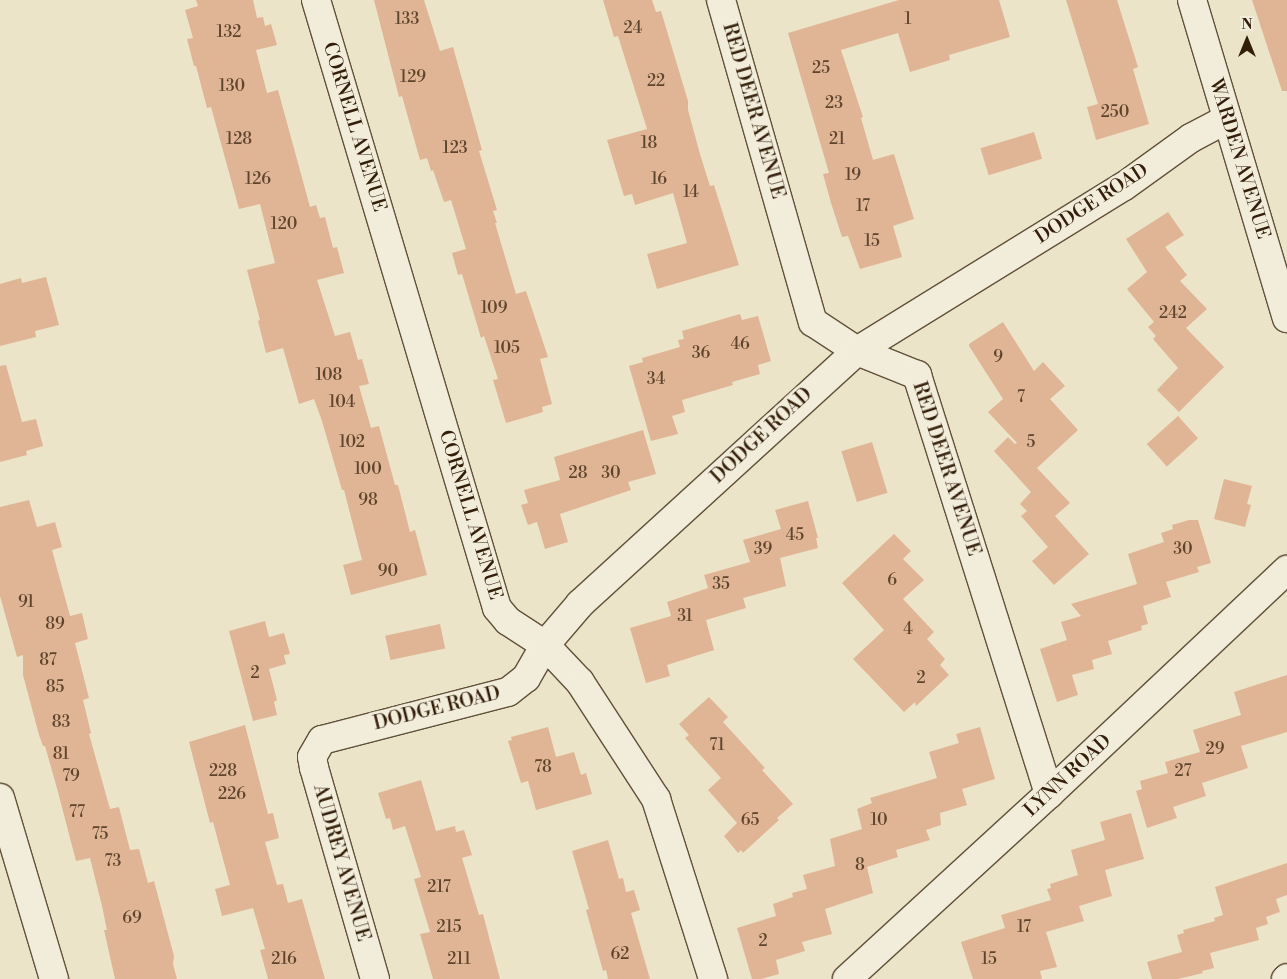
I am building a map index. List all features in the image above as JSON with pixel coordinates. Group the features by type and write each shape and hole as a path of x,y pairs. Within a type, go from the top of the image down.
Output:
{"street":[{"name":"CORNELL AVENUE","path":"316,0 497,608 508,621 545,645 580,682 656,799 713,979"},
{"name":"WARDEN AVENUE","path":"1192,0 1287,318"},
{"name":"RED DEER AVENUE","path":"723,1 813,322 857,351 917,375 1049,794"},
{"name":"DODGE ROAD","path":"316,748 322,740 330,736 508,692 526,678 545,645 580,604 857,351 1123,187 1192,138 1227,119"},
{"name":"LYNN ROAD","path":"847,979 1049,794 1287,570"},
{"name":"AUDREY AVENUE","path":"316,748 312,757 314,768 375,979"},
{"path":"0,798 54,979"}],"building":[{"path":"196,0 253,0 257,18 263,17 265,26 271,24 277,45 256,50 267,93 278,90 310,207 316,205 320,218 325,217 333,248 337,247 344,273 317,280 335,336 350,332 358,360 362,359 369,384 359,386 371,428 379,426 395,485 398,485 410,532 415,530 427,575 351,595 343,565 362,560 344,490 342,490 322,421 314,399 299,404 283,348 266,353 258,321 260,320 247,270 275,263 260,204 239,209 211,107 207,108 196,66 194,66 187,39 193,38 185,10 198,6"},
{"path":"374,0 424,0 440,51 453,47 482,150 479,151 497,210 493,211 497,223 495,223 516,294 526,291 548,357 540,359 552,404 542,407 543,412 506,423 493,380 498,379 484,336 481,338 462,274 458,275 452,253 466,249 451,200 444,202 427,158 420,160 402,96 399,97"},
{"path":"603,0 652,0 656,12 661,11 688,101 688,110 700,154 710,186 714,185 739,265 657,289 647,254 687,243 673,193 635,205 632,194 624,196 607,140 647,129 618,36 614,37"},
{"path":"899,0 999,0 1010,37 949,55 950,60 910,72 898,33 841,50 863,117 861,118 873,160 894,154 914,219 893,226 902,257 860,269 848,236 842,237 831,203 823,174 829,173 788,33"},
{"path":"1066,0 1117,0 1138,67 1133,69 1149,124 1096,140 1087,107 1098,104"},
{"path":"1252,0 1287,0 1287,91 1282,91"},
{"path":"1034,132 1042,159 989,175 980,148"},
{"path":"1168,212 1184,235 1165,247 1187,275 1180,281 1207,309 1186,328 1224,367 1179,412 1157,390 1178,368 1153,339 1156,336 1148,327 1154,322 1127,289 1147,272 1126,239"},
{"path":"46,277 59,325 35,331 36,337 0,346 0,284 21,278 22,283"},
{"path":"740,314 742,320 758,316 771,361 758,365 760,374 732,382 733,385 682,400 685,412 672,416 678,434 651,441 629,366 643,362 642,358 680,347 678,340 684,339 682,331"},
{"path":"1003,322 1034,371 1043,362 1065,386 1050,399 1078,430 1037,468 1070,503 1055,516 1089,554 1054,585 1032,561 1048,547 1021,516 1027,511 1020,504 1031,492 994,451 1008,437 1015,444 1017,443 988,412 1003,399 969,346 969,344"},
{"path":"6,365 22,422 36,419 43,446 26,451 27,455 0,462 0,366"},
{"path":"1178,416 1198,438 1167,466 1147,444"},
{"path":"643,430 656,474 628,482 631,490 560,514 568,542 545,549 537,522 528,525 521,505 528,503 524,490 560,480 554,457"},
{"path":"872,442 887,493 857,502 841,451"},
{"path":"1224,479 1252,486 1247,504 1251,505 1245,527 1214,519"},
{"path":"29,500 37,527 55,522 62,547 52,550 70,616 82,613 88,639 75,643 89,698 83,700 91,733 89,734 110,809 119,807 130,850 139,849 148,883 154,881 174,956 173,964 177,979 115,979 104,930 107,930 90,858 76,861 45,746 43,746 39,735 23,675 23,655 17,657 0,596 0,507"},
{"path":"808,501 818,538 816,538 818,548 780,558 786,586 743,598 746,608 706,620 714,650 667,665 670,676 646,683 630,628 671,616 667,602 708,588 704,575 750,562 743,540 781,529 775,510"},
{"path":"1189,520 1198,520 1211,563 1197,567 1199,572 1166,582 1171,597 1143,606 1148,624 1141,626 1142,630 1108,641 1112,654 1092,660 1094,669 1072,675 1078,695 1057,702 1040,649 1067,640 1061,622 1081,616 1071,604 1137,584 1128,554 1164,542 1161,533 1173,529 1172,525"},
{"path":"894,534 911,551 903,559 924,580 903,599 934,632 927,639 945,659 940,665 949,675 916,706 915,702 904,712 853,659 884,630 842,583"},
{"path":"265,621 269,637 284,633 290,654 284,655 286,664 269,669 277,700 274,702 277,715 253,721 229,631"},
{"path":"440,624 445,648 390,660 385,636"},
{"path":"1287,675 1287,732 1241,746 1248,768 1202,783 1206,796 1173,807 1177,818 1147,828 1136,791 1142,789 1140,781 1168,773 1165,762 1200,752 1193,730 1241,715 1234,692"},
{"path":"709,697 728,717 723,722 765,768 762,770 793,804 777,818 779,820 743,853 741,850 738,853 724,836 737,823 708,790 721,778 685,738 689,735 679,724"},
{"path":"245,725 268,814 273,813 279,838 265,842 277,885 283,884 288,903 302,899 325,979 268,979 260,950 265,949 253,908 222,916 215,889 230,885 213,822 210,823 189,742"},
{"path":"548,727 556,757 574,752 581,775 586,773 592,794 536,810 528,781 521,783 508,741 512,740 511,737"},
{"path":"980,727 995,779 962,789 967,805 940,813 941,825 926,830 930,840 896,850 898,857 867,867 873,893 825,909 832,934 802,942 805,951 776,960 779,974 761,979 752,979 737,928 776,916 773,904 793,897 792,893 807,889 803,875 835,866 830,839 862,829 857,809 872,803 870,798 937,778 929,752 959,743 956,734"},
{"path":"421,780 436,831 455,826 456,832 464,830 472,855 462,858 479,915 483,914 500,979 433,979 420,934 430,932 414,879 421,877 405,826 393,830 390,818 386,819 378,793"},
{"path":"1131,813 1144,859 1105,870 1112,896 1079,906 1084,921 1046,932 1057,967 1040,971 1042,979 973,979 961,942 1005,928 1001,915 1051,900 1047,889 1051,888 1050,884 1078,875 1071,850 1105,840 1100,822"},
{"path":"608,840 619,879 623,878 626,892 634,890 640,910 631,913 650,979 608,979 606,970 603,971 586,910 589,909 572,851"},
{"path":"1287,863 1287,895 1276,899 1280,912 1266,917 1268,924 1256,928 1259,940 1210,953 1214,968 1202,971 1203,973 1178,979 1152,979 1147,962 1182,952 1177,935 1184,933 1183,930 1215,921 1214,918 1223,915 1215,887"}]}
